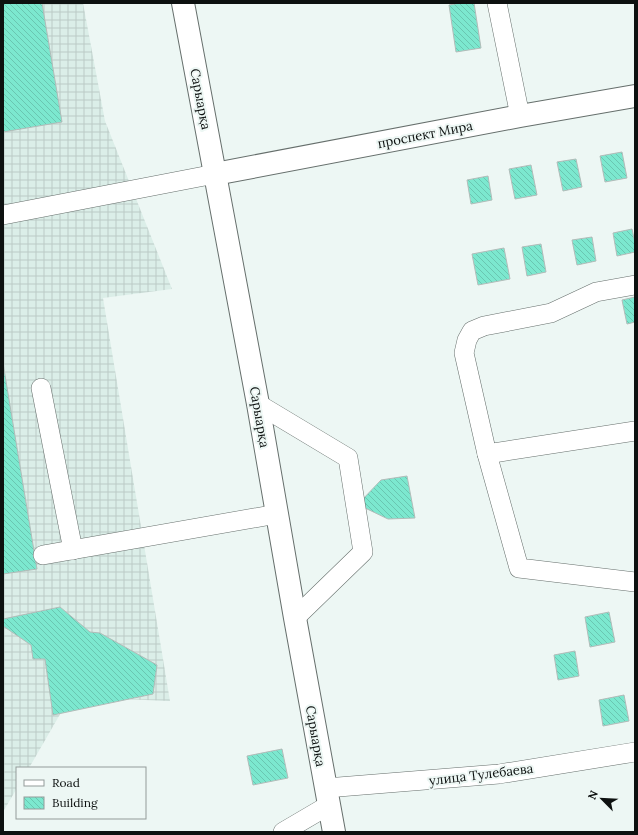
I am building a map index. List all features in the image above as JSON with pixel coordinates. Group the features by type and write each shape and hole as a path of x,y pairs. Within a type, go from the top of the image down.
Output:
{"main road":[{"name":"Сарыарқа","path":"183,3 258,404 334,832"},
{"name":"проспект Мира","path":"215,174 520,116 635,96"}],"street":[{"path":"497,3 520,116"},
{"path":"3,215 215,174"},
{"path":"635,285 596,292 551,313 484,326 472,331 467,340 464,353 487,454 519,568 635,582"},
{"path":"41,388 73,550"},
{"path":"258,404 348,458 363,552 295,618"},
{"path":"487,454 635,431"},
{"path":"43,555 277,514"},
{"name":"улица Тулебаева","path":"327,797 499,774 635,752"},
{"path":"283,832 327,797"}],"shaded area":[{"path":"3,3 83,3 105,121 172,289 103,298 170,701 70,697 30,767 16,767 16,790 3,812"}],"building":[{"path":"3,3 42,3 62,122 3,132"},
{"path":"474,3 481,48 456,52 449,5"},
{"path":"622,152 627,178 605,182 600,156"},
{"path":"576,159 582,187 563,191 557,162"},
{"path":"531,165 537,195 515,199 509,169"},
{"path":"488,176 492,200 471,204 467,180"},
{"path":"632,229 635,252 617,256 613,233"},
{"path":"592,237 596,261 577,265 572,240"},
{"path":"541,244 546,272 527,276 522,247"},
{"path":"504,248 510,279 478,285 472,254"},
{"path":"635,297 635,322 627,324 622,300"},
{"path":"3,363 37,569 3,574"},
{"path":"407,476 415,518 388,519 363,507 362,500 381,480"},
{"path":"60,607 90,632 100,633 157,665 153,694 53,715 45,659 33,659 31,645 3,626 3,619"},
{"path":"609,612 615,642 590,647 585,617"},
{"path":"575,651 579,676 558,680 554,655"},
{"path":"624,695 629,721 603,726 599,700"},
{"path":"282,749 288,778 253,785 247,756"}]}
